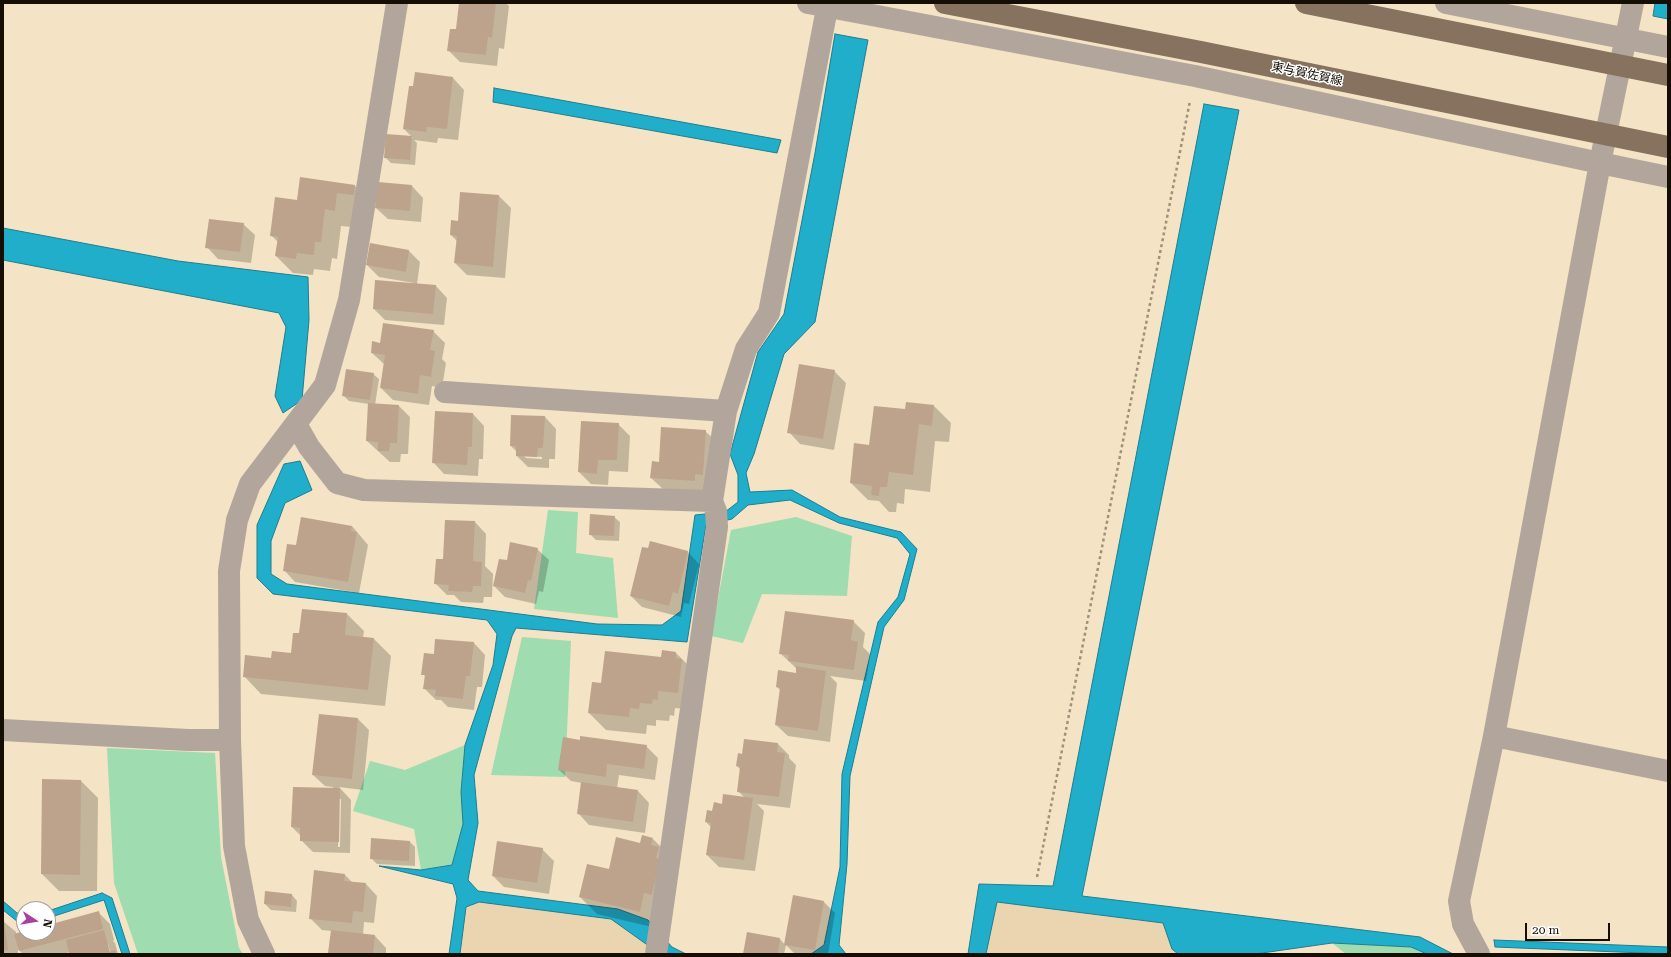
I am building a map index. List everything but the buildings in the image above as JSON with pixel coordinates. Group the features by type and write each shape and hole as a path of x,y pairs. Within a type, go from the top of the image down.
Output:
{"main road":[{"name":"東与賀佐賀線","path":"945,3 1201,52 1668,147"},
{"path":"1306,3 1668,75"}],"street":[{"path":"264,954 248,920 234,846 230,740 230,571 237,520 250,484 325,385 349,300 396,3"},
{"path":"1446,3 1668,47"},
{"path":"1479,954 1462,924 1459,901 1494,736 1600,164 1619,65 1633,3"},
{"path":"656,954 715,513 726,411 746,349 769,313 821,4 1194,76 1600,164 1668,177"},
{"path":"445,392 726,411"},
{"path":"296,424 309,447 337,483 364,490 715,513"},
{"path":"3,730 188,740 230,740"},
{"path":"1494,736 1668,771"}],"path":[{"path":"1037,877 1194,76"}],"shaded area":[{"path":"983,889 1260,924 1260,954 974,954"},
{"path":"467,898 614,913 679,954 457,954"}],"green space":[{"path":"548,510 578,512 576,553 613,558 618,618 534,609"},
{"path":"796,517 852,536 847,596 762,594 743,643 711,636 731,530"},
{"path":"522,637 571,641 565,777 491,775"},
{"path":"465,745 461,792 463,824 452,866 421,870 414,829 353,811 370,761 405,770"},
{"path":"107,748 215,753 221,857 239,948 243,954 138,954 114,883"},
{"path":"1332,943 1411,947 1427,954 1346,954"}],"water":[{"path":"1655,3 1668,3 1668,19 1653,16"},
{"path":"835,34 868,40 815,322 784,354 754,454 746,473 750,492 792,490 840,517 901,532 917,549 904,600 884,627 850,776 847,864 839,945 846,954 811,954 824,945 840,867 842,774 878,622 898,597 910,554 897,538 839,523 790,500 748,505 732,519 706,525 687,642 516,628 512,636 474,775 478,823 468,880 478,891 618,909 648,920 672,947 686,954 660,954 611,919 479,902 466,907 460,954 449,954 457,898 453,884 379,866 421,870 452,865 463,824 461,792 465,745 493,665 497,634 487,620 273,594 257,578 257,525 284,464 300,461 312,490 285,503 271,541 271,574 287,584 597,624 662,625 681,611 695,515 725,512 738,502 738,475 730,454 758,352 784,314 815,153"},
{"path":"494,88 781,140 777,153 493,102"},
{"path":"1204,104 1239,110 1082,896 1420,937 1453,954 1427,954 1411,947 1332,943 1255,954 1178,954 1172,949 1163,923 997,902 986,954 968,954 979,884 1053,886"},
{"path":"3,228 178,261 308,277 309,320 302,400 283,413 275,396 286,327 279,313 3,260"},
{"path":"102,893 112,898 130,954 122,954 104,900 56,915 56,908"},
{"path":"3,901 16,912 16,920 3,910"},
{"path":"1494,940 1668,947 1668,954 1495,947"}]}
